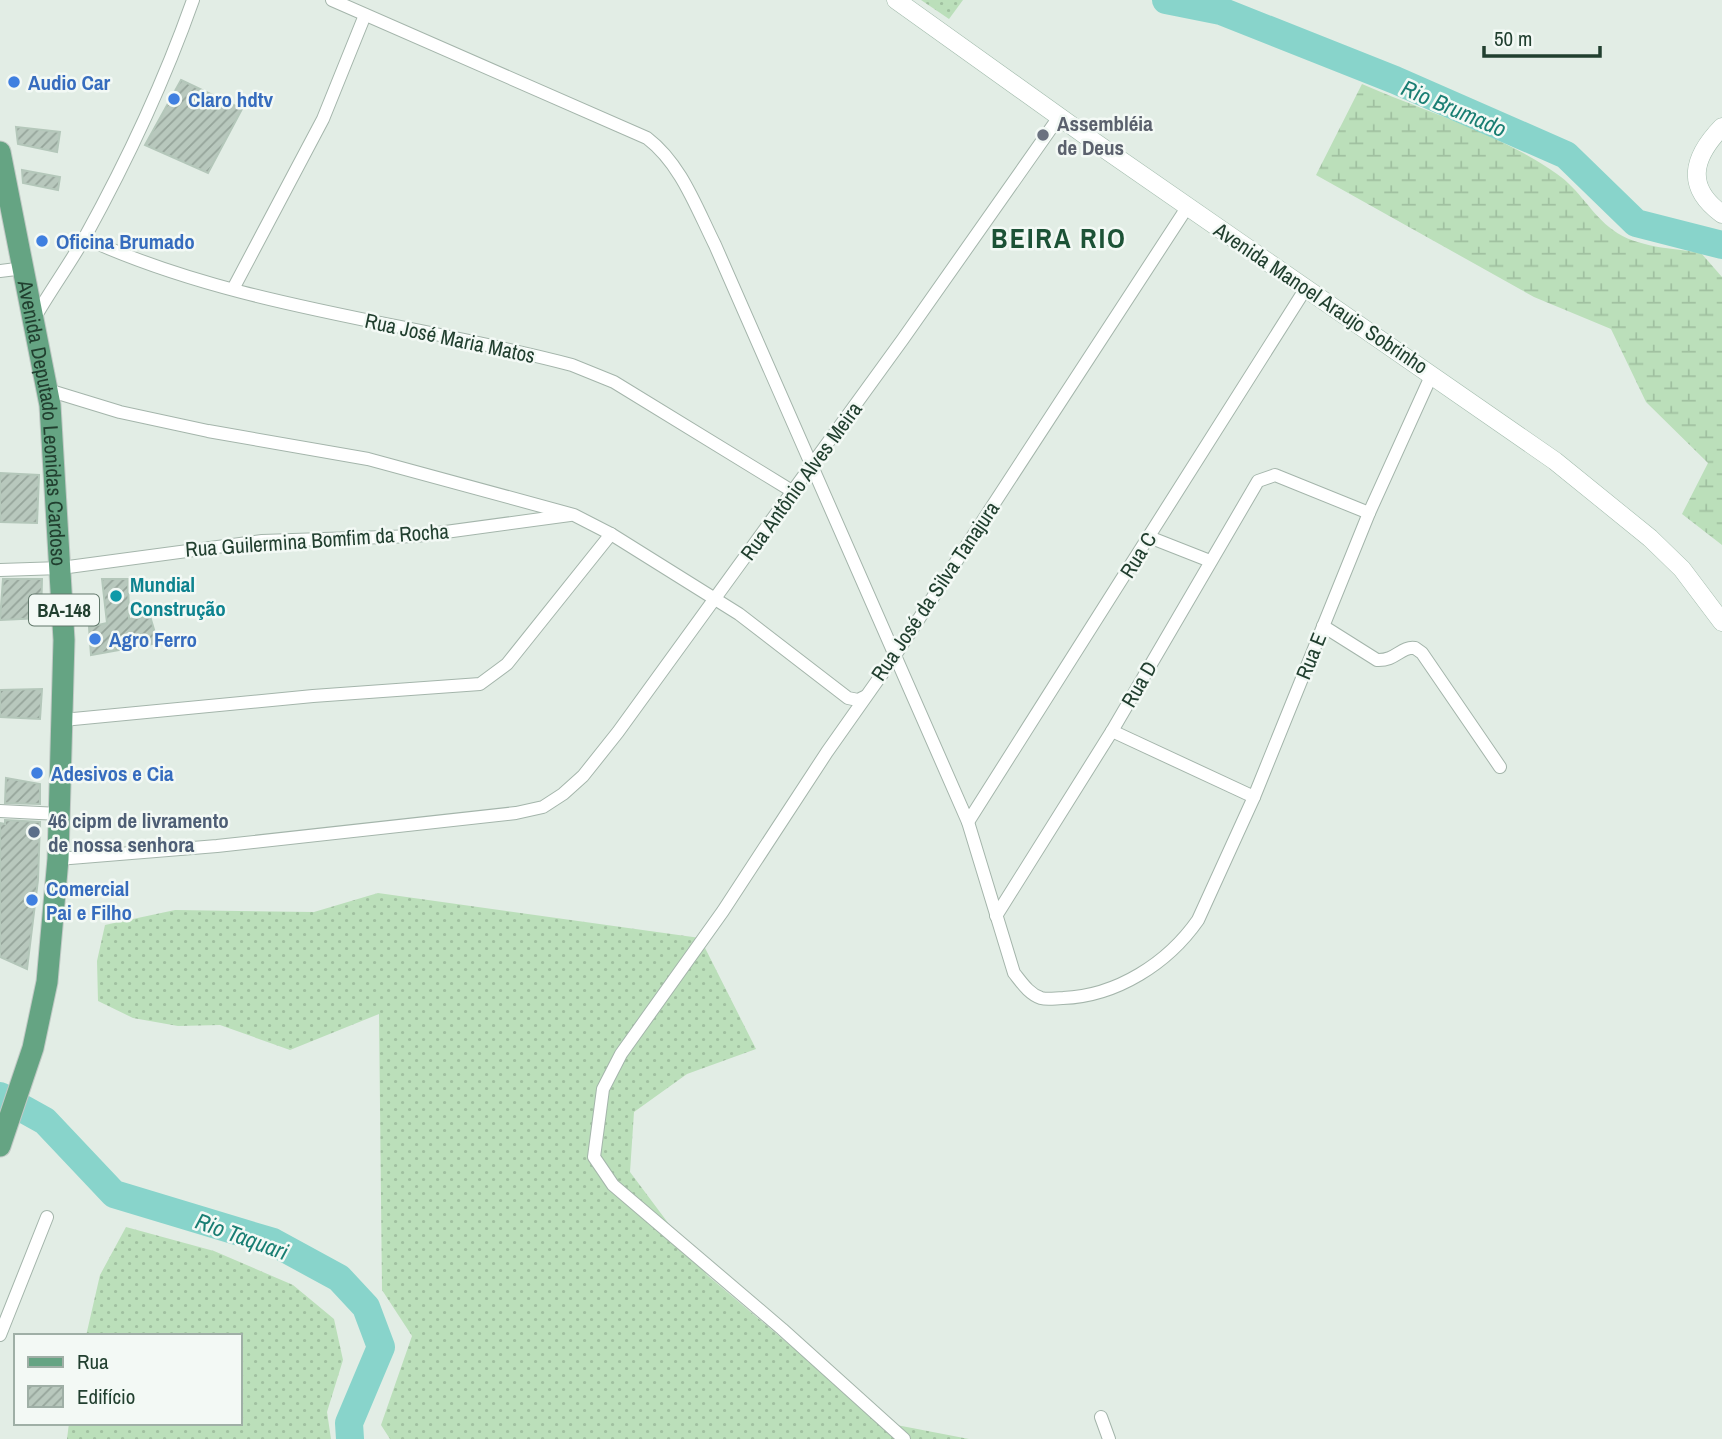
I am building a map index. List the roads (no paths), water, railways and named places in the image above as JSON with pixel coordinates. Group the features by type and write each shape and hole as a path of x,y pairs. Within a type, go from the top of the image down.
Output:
{"main road":[{"name":"Avenida Deputado Leonidas Cardoso","path":"0,152 48,390 61,568 63,720 58,859 47,982 26,1071 2,1141"}],"street":[{"path":"34,319 85,238 161,85 193,0"},
{"name":"Rua E","path":"332,0 629,130 661,149 687,188 968,822 1014,973 1028,990 1043,998 1073,998 1111,988 1160,961 1188,935 1216,885 1369,513 1433,374"},
{"name":"Avenida Manoel Araujo Sobrinho","path":"896,0 1059,117 1433,374 1609,502 1682,569 1722,622"},
{"path":"233,289 323,119 365,15"},
{"name":"Rua Antônio Alves Meira","path":"58,859 218,846 516,813 543,807 583,776 716,599 1059,117"},
{"path":"1722,127 1704,152 1696,170 1696,181 1700,194 1722,214"},
{"name":"Rua José da Silva Tanajura","path":"904,1439 782,1329 613,1185 594,1157 603,1089 621,1054 680,973 864,697 894,657 1188,206"},
{"name":"Rua José Maria Matos","path":"85,238 148,265 233,289 572,365 638,396 792,491"},
{"path":"0,271 23,268"},
{"name":"Rua C","path":"968,822 1306,288"},
{"path":"48,390 208,431 368,459 574,515 611,534 716,599 848,698 858,700 864,697"},
{"name":"Rua D","path":"996,916 1112,731 1258,481 1275,475 1369,513"},
{"name":"Rua Guilermina Bomfim da Rocha","path":"0,570 61,568 250,542 416,536 574,515"},
{"path":"63,720 313,696 480,684 507,664 611,534"},
{"path":"1149,537 1210,561"},
{"path":"1323,626 1377,660 1387,661 1405,649 1415,648 1500,767"},
{"path":"1112,731 1254,797"},
{"path":"0,811 59,814"},
{"path":"0,1335 47,1217"},
{"path":"1101,1417 1109,1439"}],"waterway":[{"name":"Rio Brumado","path":"1166,0 1221,11 1395,80 1566,155 1636,223 1722,245"},
{"name":"Rio Taquari","path":"0,1096 45,1121 114,1194 273,1242 339,1278 366,1307 381,1347 349,1423 350,1439"}],"place":[{"name":"Audio Car","path":"14,82"},
{"name":"Claro hdtv","path":"174,99"},
{"name":"Assembléia de Deus","path":"1043,135"},
{"name":"Oficina Brumado","path":"42,241"},
{"name":"Mundial Construção","path":"116,596"},
{"name":"Agro Ferro","path":"95,639"},
{"name":"Adesivos e Cia","path":"37,773"},
{"name":"46 cipm de livramento de nossa senhora","path":"34,832"},
{"name":"Comercial Pai e Filho","path":"32,900"}],"district":[{"name":"BEIRA RIO","path":"1059,238"}]}
